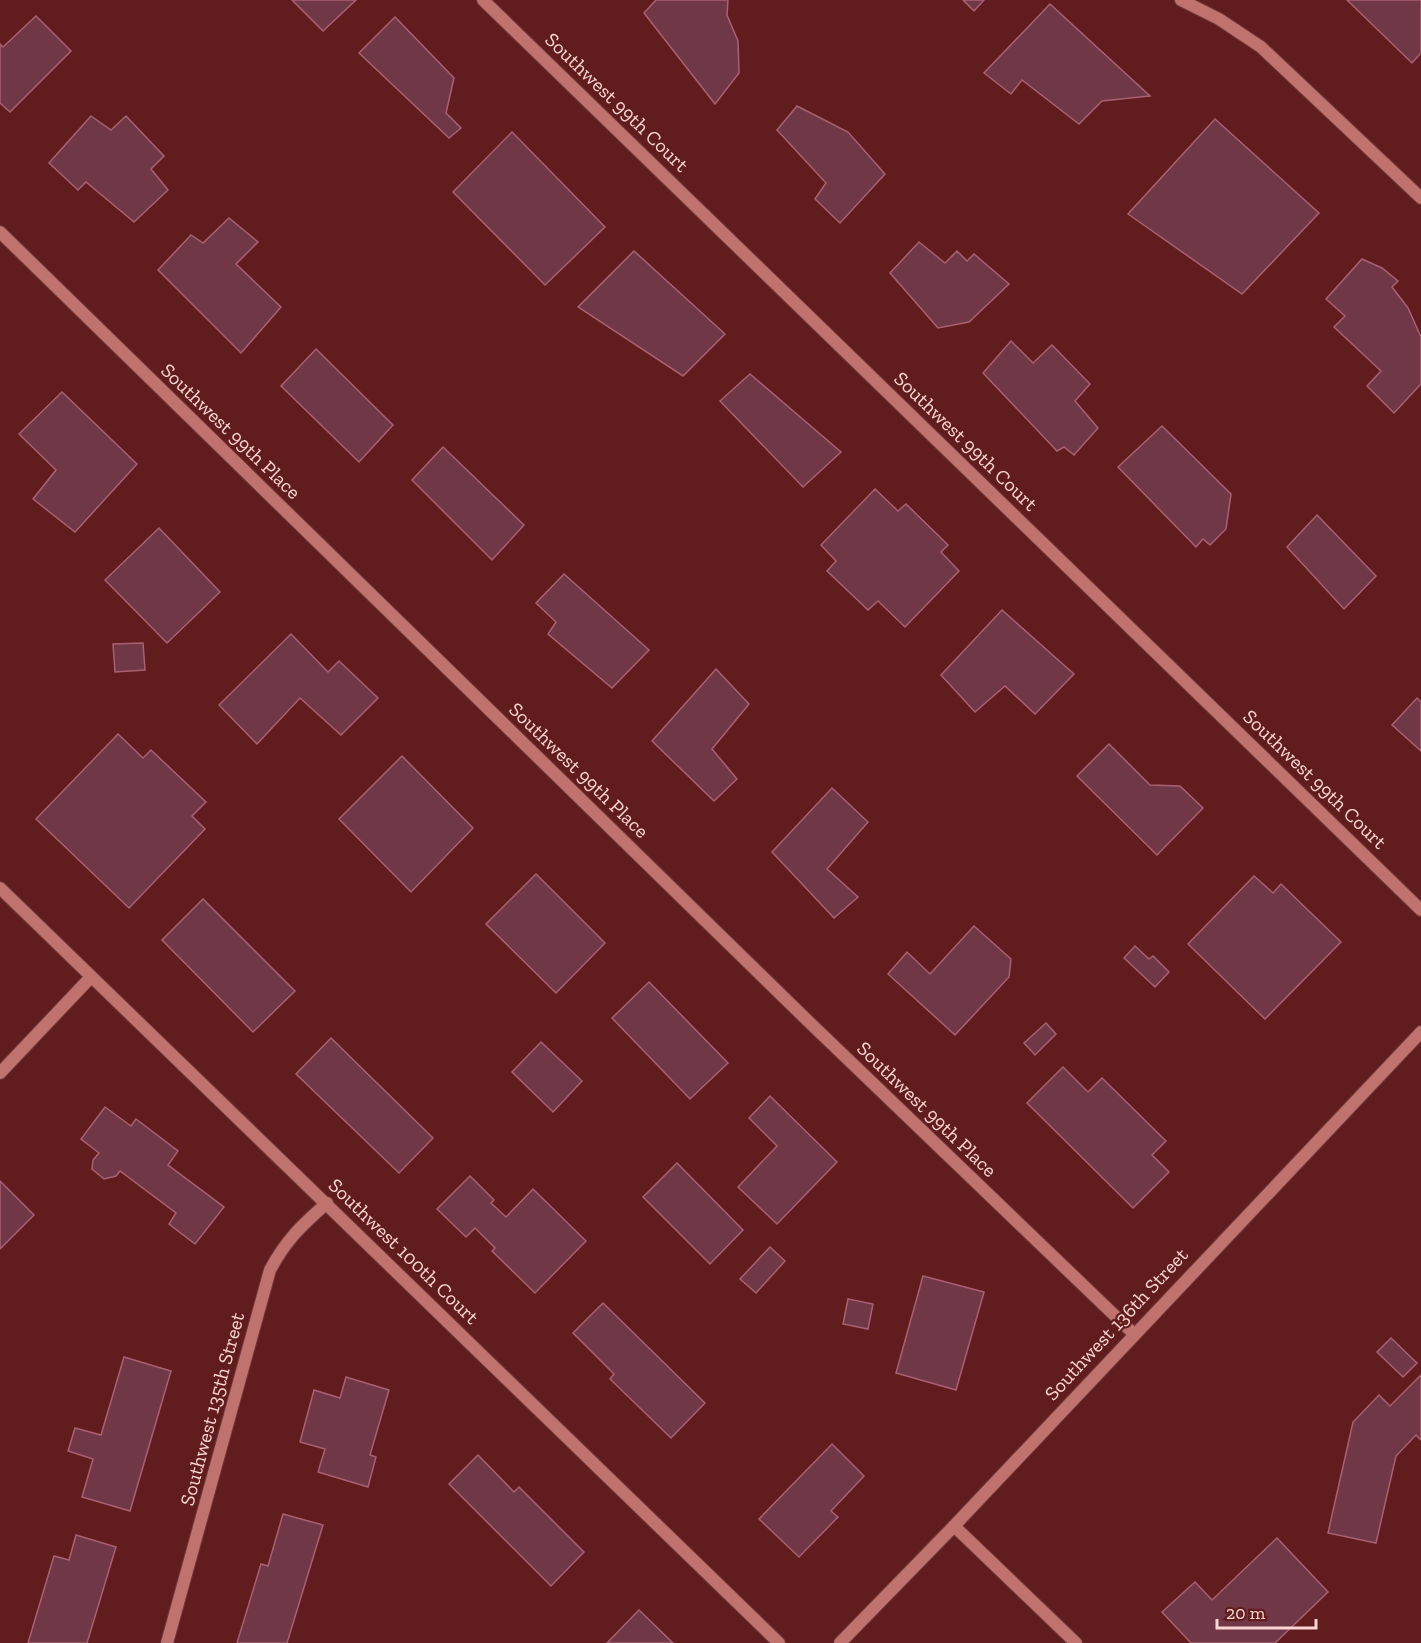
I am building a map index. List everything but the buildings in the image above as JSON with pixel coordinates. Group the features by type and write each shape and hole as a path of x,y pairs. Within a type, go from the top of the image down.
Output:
{"street":[{"name":"Southwest 99th Court","path":"483,0 1421,910"},
{"path":"1181,0 1227,24 1261,47 1421,198"},
{"name":"Southwest 99th Place","path":"0,232 807,1021 1134,1334"},
{"name":"Southwest 100th Court","path":"0,888 779,1643"},
{"path":"0,1073 91,977"},
{"name":"Southwest 136th Street","path":"840,1643 954,1526 1421,1032"},
{"name":"Southwest 135th Street","path":"167,1643 270,1270 294,1232 327,1203"},
{"path":"954,1526 1076,1643"}]}
